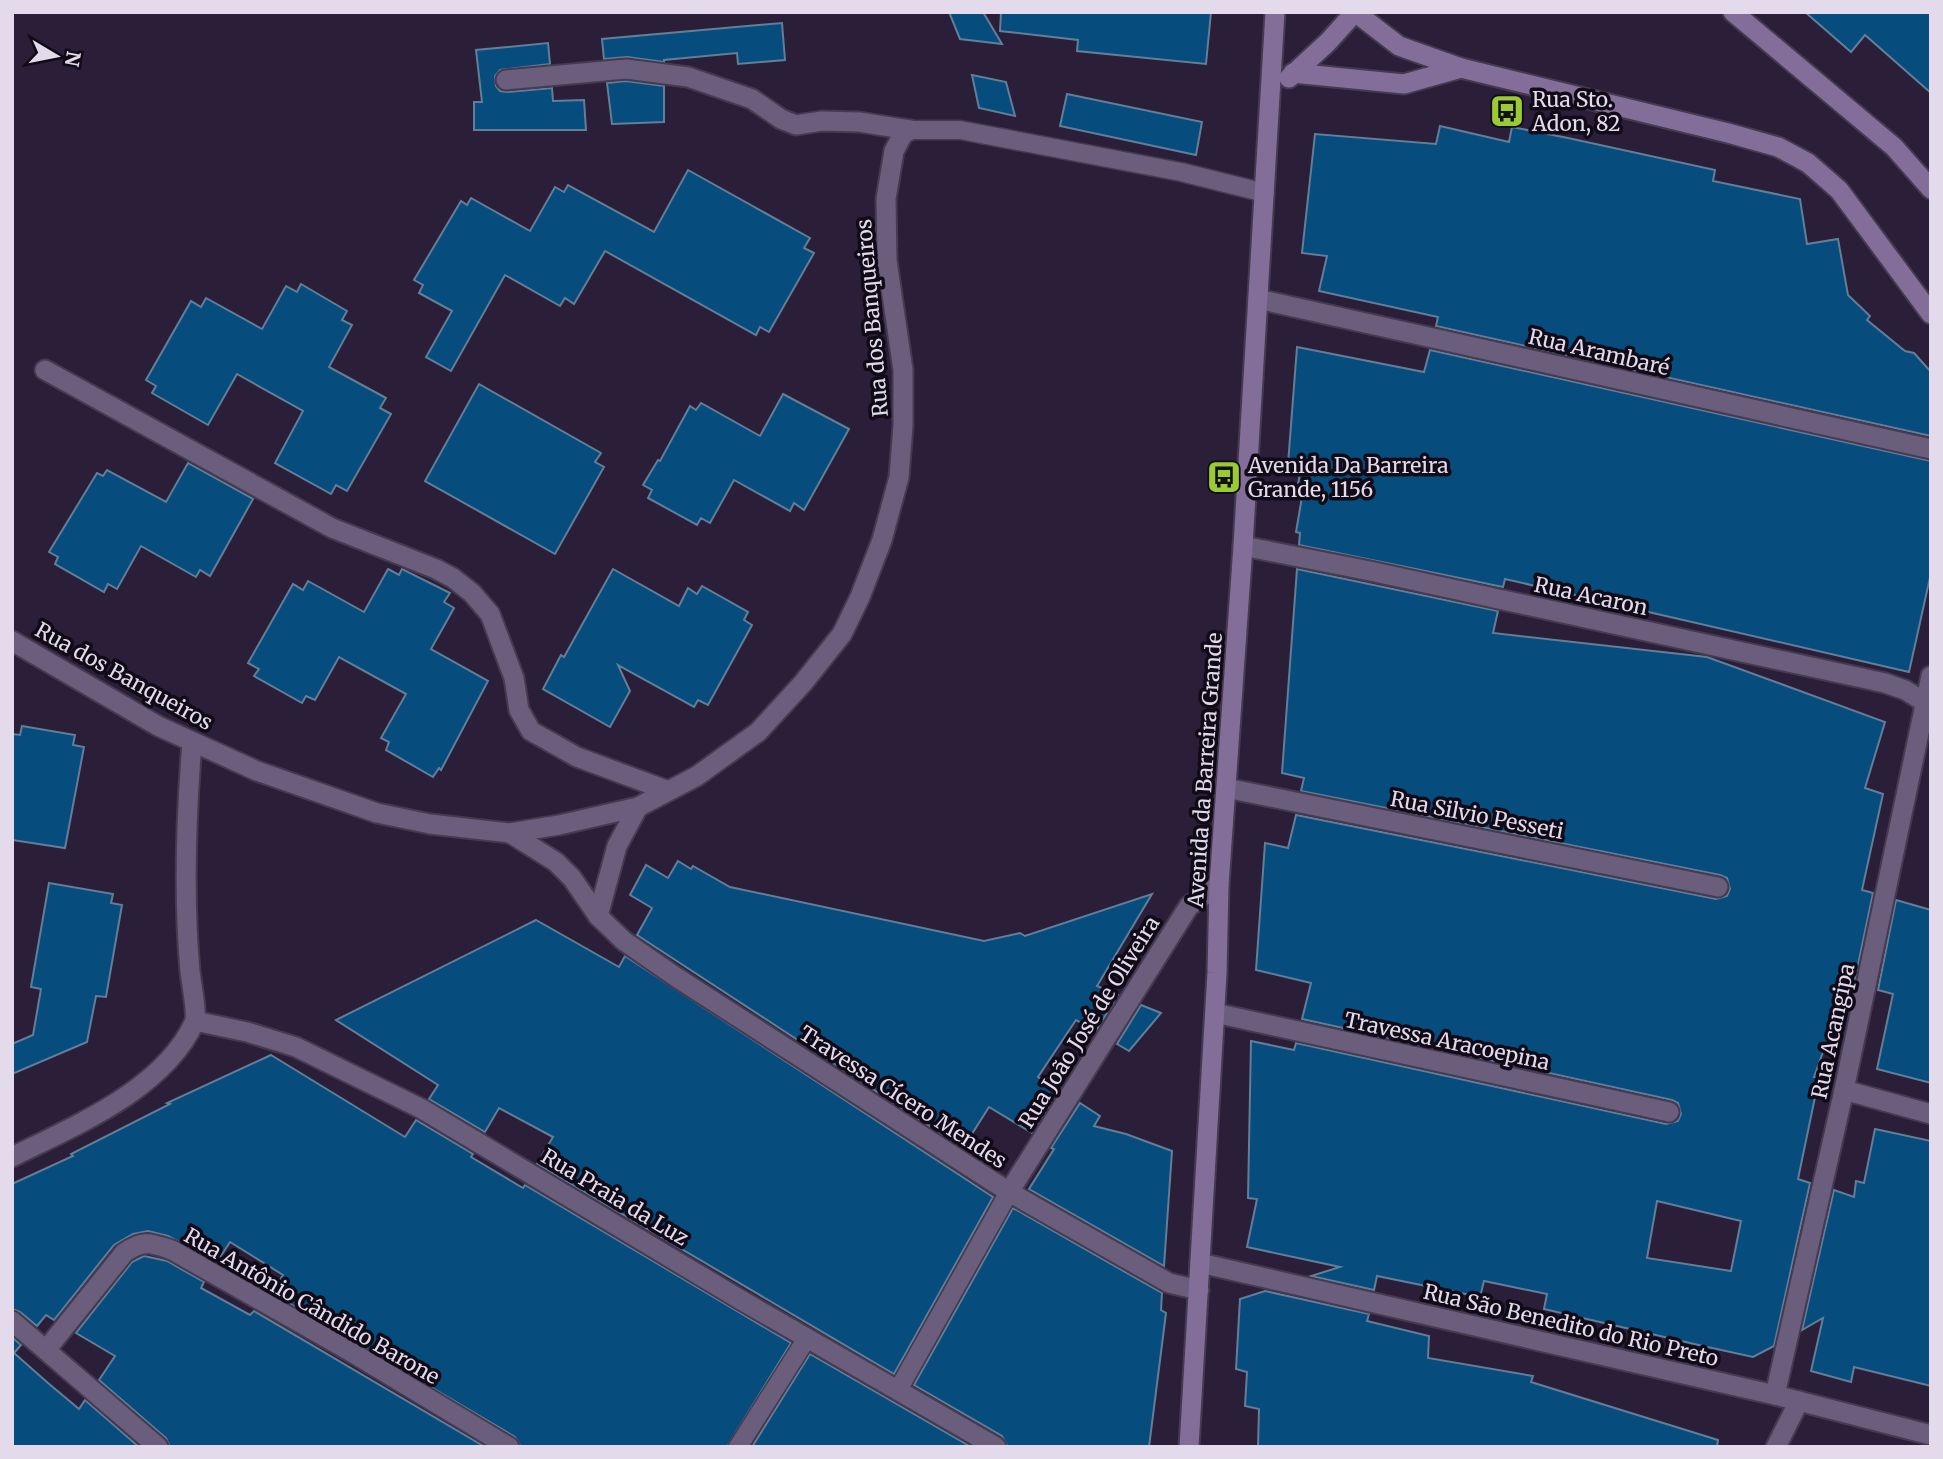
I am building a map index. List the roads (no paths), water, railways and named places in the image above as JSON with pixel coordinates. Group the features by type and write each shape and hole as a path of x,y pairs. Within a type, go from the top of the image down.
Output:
{"main road":[{"name":"Avenida da Barreira Grande","path":"1189,1447 1215,1013 1219,886 1243,546 1275,12"},
{"path":"1271,96 1328,42 1355,12 1399,46 1461,68 1778,147 1808,163 1839,190 1931,314"},
{"path":"1733,12 1894,147 1931,189"},
{"path":"1293,73 1404,84 1461,68"}],"street":[{"path":"506,80 626,69 688,77 752,99 781,119 796,125 822,121 859,122 910,130"},
{"name":"Rua dos Banqueiros","path":"12,641 158,726 257,771 377,813 430,824 510,833 597,818 638,807 697,776 758,733 842,634 882,540 899,477 903,426 903,370 887,261 886,199 888,173 894,151 903,134 910,130"},
{"name":"Rua Arambaré","path":"1258,299 1931,449"},
{"path":"45,370 332,528 453,578 472,593 490,614 514,678 519,710 531,731 577,757 666,790"},
{"name":"Rua Acaron","path":"1243,546 1370,570 1885,683 1905,690 1928,704"},
{"name":"Rua Acangipa","path":"1775,1395 1928,704 1931,676"},
{"path":"12,1157 91,1118 146,1080 171,1057 195,1021 186,920 186,816 192,742"},
{"name":"Rua Silvio Pesseti","path":"1226,788 1718,887"},
{"path":"598,915 617,846 638,807"},
{"name":"Travessa Cícero Mendes","path":"510,833 556,862 572,877 598,915 624,941 676,977 1009,1192 1169,1283 1199,1290"},
{"name":"Rua João José de Oliveira","path":"1009,1192 1189,906 1219,886"},
{"name":"Travessa Aracoepina","path":"1215,1013 1669,1112"},
{"name":"Rua Praia da Luz","path":"195,1021 247,1032 296,1047 422,1109 996,1447"},
{"path":"1844,1090 1931,1114"},
{"name":"Rua Antônio Cândido Barone","path":"46,1350 124,1253 134,1245 148,1242 172,1250 353,1353 509,1447"},
{"name":"Rua São Benedito do Rio Preto","path":"1200,1262 1775,1395 1931,1435"},
{"path":"12,1321 158,1447"},
{"path":"1776,1447 1799,1401"}],"lane":[{"path":"910,130 960,130 1181,172 1265,193"},
{"path":"898,1390 1009,1192"},
{"path":"738,1447 807,1338"}],"place":[{"name":"Rua Sto. Adon, 82","path":"1507,111"},
{"name":"Avenida Da Barreira Grande, 1156","path":"1224,477"}]}
